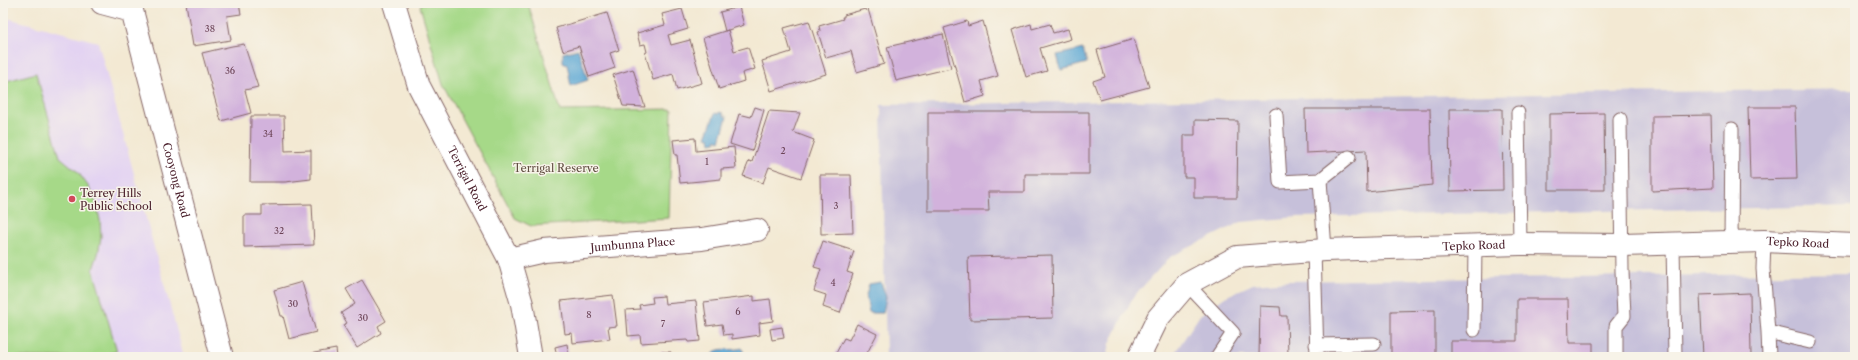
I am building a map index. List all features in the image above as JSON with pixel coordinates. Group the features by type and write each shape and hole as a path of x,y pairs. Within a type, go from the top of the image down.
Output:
{"street":[{"path":"102,3 131,7"},
{"name":"Terrigal Road","path":"394,3 419,86 509,259 522,304 531,357"},
{"name":"Cooyong Road","path":"131,7 222,357"},
{"name":"Jumbunna Place","path":"509,259 544,251 702,239 757,230"},
{"name":"Tepko Road","path":"1139,357 1158,318 1187,284 1237,257 1319,250 1520,244 1622,245 1764,241 1855,245"}],"lane":[{"path":"1518,113 1520,244"},
{"path":"1276,115 1280,182 1320,180 1349,157"},
{"path":"1616,356 1616,326 1624,316 1620,119"},
{"path":"1731,242 1732,129"},
{"path":"1320,180 1317,351 1374,344"},
{"path":"1764,241 1762,269 1769,357"},
{"path":"1673,244 1675,357"},
{"path":"1474,330 1475,245"},
{"path":"1187,284 1233,333 1217,357"},
{"path":"1768,332 1810,342"}],"shaded area":[{"name":"Terrey Hills Public School","path":"3,17 98,42 184,357 3,357"},
{"path":"1855,89 1855,206 1298,217 1241,222 1170,257 1133,297 1110,343 1107,357 886,357 881,105"},
{"path":"1855,273 1855,357 1172,357 1200,315 1225,297 1253,284 1290,281"}],"green space":[{"name":"Terrigal Reserve","path":"423,3 528,3 560,111 672,109 669,218 531,226 515,218 443,84 420,6"},
{"path":"36,73 60,157 78,172 88,186 96,202 100,220 101,237 98,254 93,269 117,351 98,357 3,357 3,82"}],"water":[{"path":"578,49 588,80 571,86 567,65 563,63 563,53"},
{"path":"1083,49 1087,63 1061,70 1057,55"},
{"path":"719,112 723,113 723,115 727,117 720,141 716,139 716,142 711,143 710,138 706,137 715,113 719,114"},
{"path":"881,282 886,297 883,313 869,313 866,296 869,284"},
{"path":"742,348 745,357 713,357 713,353 719,350"}],"building":[{"path":"186,3 239,3 241,14 227,16 231,40 193,46"},
{"path":"739,7 744,25 725,31 720,12"},
{"path":"682,9 688,29 668,35 671,45 690,40 702,83 677,90 673,74 653,80 645,53 647,52 645,44 640,45 637,33 665,25 662,14"},
{"path":"865,9 866,11 868,9 884,64 857,72 851,51 826,58 818,32 820,31 819,26 843,19 842,17 844,17 844,15"},
{"path":"607,13 619,50 610,53 615,68 589,77 579,46 563,51 556,28"},
{"path":"809,21 826,74 771,91 762,61 791,52 784,28"},
{"path":"967,21 968,26 983,21 998,76 981,81 985,96 965,102 944,28"},
{"path":"1031,24 1032,29 1050,24 1053,33 1068,29 1071,39 1040,48 1047,71 1026,77 1012,30"},
{"path":"728,30 734,51 748,47 755,69 742,73 744,81 719,89 703,38"},
{"path":"943,34 951,68 896,81 887,47"},
{"path":"1134,39 1149,87 1100,100 1093,81 1105,77 1097,50"},
{"path":"244,44 258,87 245,90 251,113 221,121 202,53"},
{"path":"633,69 645,107 623,106 613,75"},
{"path":"755,107 764,110 752,151 730,144 739,114 751,117"},
{"path":"1748,107 1795,107 1797,179 1750,180"},
{"path":"1305,109 1430,109 1432,185 1367,192 1366,150 1306,153"},
{"path":"1449,109 1502,109 1503,190 1450,191"},
{"path":"769,111 800,113 793,132 814,140 801,178 769,167 763,183 743,176 749,161 752,162"},
{"path":"928,112 1089,112 1089,174 1025,174 1025,192 988,192 989,211 928,211"},
{"path":"1604,113 1605,190 1549,190 1549,114"},
{"path":"1711,115 1713,188 1652,191 1652,116"},
{"path":"251,116 284,116 285,151 311,150 311,179 285,182 250,182"},
{"path":"1195,120 1238,121 1237,198 1194,198 1194,177 1184,177 1184,135 1195,135"},
{"path":"695,138 696,151 734,147 736,168 721,169 721,179 680,183 677,155 675,155 673,140"},
{"path":"820,175 851,175 853,233 821,234"},
{"path":"312,204 314,245 244,247 244,215 262,215 262,205"},
{"path":"823,241 854,251 847,272 853,274 840,313 823,307 826,295 814,291 821,269 814,267"},
{"path":"1052,255 1053,318 970,320 968,257"},
{"path":"362,280 386,321 378,326 381,333 357,348 343,325 347,323 341,313 355,304 346,289"},
{"path":"302,282 316,332 289,339 274,290"},
{"path":"1750,293 1751,357 1703,357 1700,295"},
{"path":"613,295 617,326 608,327 610,339 573,343 572,333 565,334 561,301"},
{"path":"664,296 665,304 696,301 700,341 688,342 687,340 641,343 640,335 628,336 626,310 640,309 639,305 653,303 652,297"},
{"path":"754,296 754,301 770,299 773,321 759,323 760,335 732,339 732,334 724,335 722,324 707,326 704,302"},
{"path":"1517,299 1568,299 1569,343 1593,343 1593,357 1451,357 1451,341 1517,341"},
{"path":"1260,306 1280,307 1281,316 1287,316 1288,357 1259,357"},
{"path":"1435,310 1435,357 1391,357 1391,311"},
{"path":"857,324 877,334 865,357 834,357 844,338 849,340"},
{"path":"782,327 784,338 772,340 770,329"},
{"path":"567,344 569,357 557,357 555,347"},
{"path":"336,349 337,357 310,357 309,354"},
{"path":"660,352 671,352 671,357 661,357"}],"place":[{"name":"Terrey Hills Public School","path":"72,199"}]}
